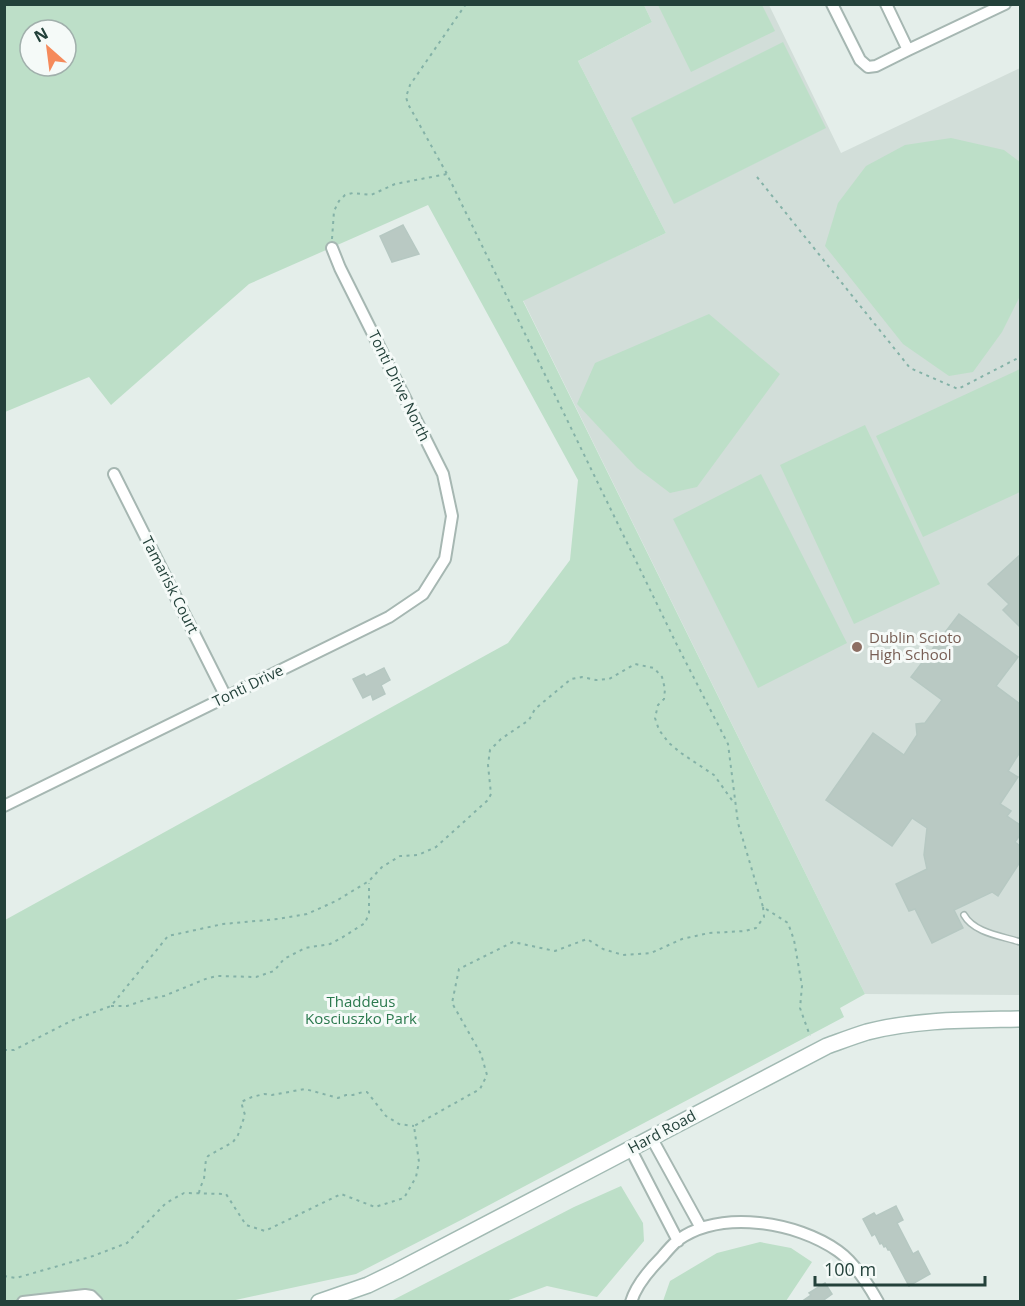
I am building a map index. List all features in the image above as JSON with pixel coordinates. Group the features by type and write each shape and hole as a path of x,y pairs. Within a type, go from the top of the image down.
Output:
{"main road":[{"name":"Hard Road","path":"319,1302 368,1285 397,1271 804,1057 847,1038 906,1025 1020,1019"}],"street":[{"path":"832,4 860,60 868,67 876,66 1005,4"},
{"path":"886,4 909,50"},
{"name":"Tonti Drive North","path":"332,248 443,474 452,516 451,527"},
{"name":"Tamarisk Court","path":"114,474 226,697"},
{"name":"Tonti Drive","path":"4,806 389,617 423,594 445,559 451,527"},
{"path":"651,1137 701,1228"},
{"path":"630,1148 678,1241"},
{"path":"631,1302 652,1266 678,1241 701,1228 740,1222 794,1229 822,1241 839,1252 856,1269 878,1302"},
{"path":"24,1302 85,1295 91,1296 97,1302"}],"lane":[{"path":"964,915 968,922 976,927 1020,942"}],"path":[{"path":"199,1193 204,1179 206,1159 232,1142 238,1135 245,1115 241,1102 252,1096 305,1089 338,1098 367,1092 386,1116 399,1124 414,1126 480,1089 487,1076 481,1054 452,1003 459,969 513,942 555,951 587,939 603,950 623,955 651,953 682,939 709,933 745,931 756,928 764,917 738,823 728,744 677,645 447,174 408,104 406,97 410,85 466,4"},
{"path":"332,248 334,211 345,195 352,193 371,195 395,184 447,174"},
{"path":"757,177 910,368 958,389 1020,357"},
{"path":"111,1006 168,936 223,924 307,914 336,901 369,881 382,867 400,856 418,855 436,847 488,800 491,794 488,765 490,750 501,739 529,720 536,709 571,679 582,677 596,680 609,679 635,664 654,668 662,676 665,689 664,699 658,705 655,718 659,729 669,743 714,775 736,805"},
{"path":"4,1050 15,1050 73,1020 111,1006 127,1006 164,996 208,978 256,977 274,971 284,959 305,948 330,944 365,923 369,913 369,881"},
{"path":"763,907 788,923 794,940 802,986 800,1008 810,1036"},
{"path":"4,1276 16,1278 93,1256 127,1243 166,1203 184,1193 226,1194 246,1225 265,1231 341,1194 375,1207 404,1198 416,1177 419,1162 414,1126"}],"shaded area":[{"name":"Dublin Scioto High School","path":"644,5 769,5 841,153 1020,68 1020,995 865,994 523,300 666,233 578,61 652,22"}],"green space":[{"name":"Thaddeus Kosciuszko Park","path":"5,5 644,5 652,22 578,61 666,233 523,301 865,994 840,1008 844,1017 356,1274 231,1301 5,1301 5,920 508,643 570,560 578,480 428,205 249,284 111,405 89,377 5,412"},
{"path":"658,5 762,5 775,31 691,72"},
{"path":"783,42 826,128 674,204 631,118"},
{"path":"951,138 1004,150 1020,162 1020,296 1002,332 973,372 949,376 903,344 825,246 838,203 866,166 905,145"},
{"path":"709,314 780,374 697,487 670,493 637,468 577,404 595,363"},
{"path":"1020,369 1020,492 923,537 876,436"},
{"path":"865,425 940,584 854,624 780,465"},
{"path":"761,474 847,643 758,688 673,519"},
{"path":"621,1186 643,1223 644,1241 597,1297 547,1286 506,1301 391,1301 574,1207"},
{"path":"760,1242 791,1248 812,1262 786,1301 663,1301 670,1281 717,1253"}],"building":[{"path":"403,225 419,254 392,262 380,236"},
{"path":"1020,555 1020,627 1003,610 1009,604 988,584"},
{"name":"Dublin Scioto High School","path":"959,614 1018,657 996,686 1020,704 1020,752 1008,771 1018,777 1000,804 1011,811 1007,816 1020,825 1020,835 1015,842 1020,846 1020,862 998,896 992,892 954,910 963,928 932,943 915,909 909,911 896,884 927,869 924,855 927,828 912,818 892,846 826,800 873,733 904,755 917,735 916,724 925,723 942,700 911,677"},
{"path":"384,668 390,680 381,685 385,694 373,700 371,694 363,698 353,679 364,674 366,677"},
{"path":"896,1206 903,1220 897,1223 913,1254 918,1251 930,1274 909,1286 890,1250 882,1243 880,1244 875,1234 872,1236 863,1219 874,1213 876,1216"},
{"path":"825,1283 832,1294 821,1302 801,1302 811,1295 809,1293"}],"place":[{"name":"Dublin Scioto High School","path":"857,647"}]}
